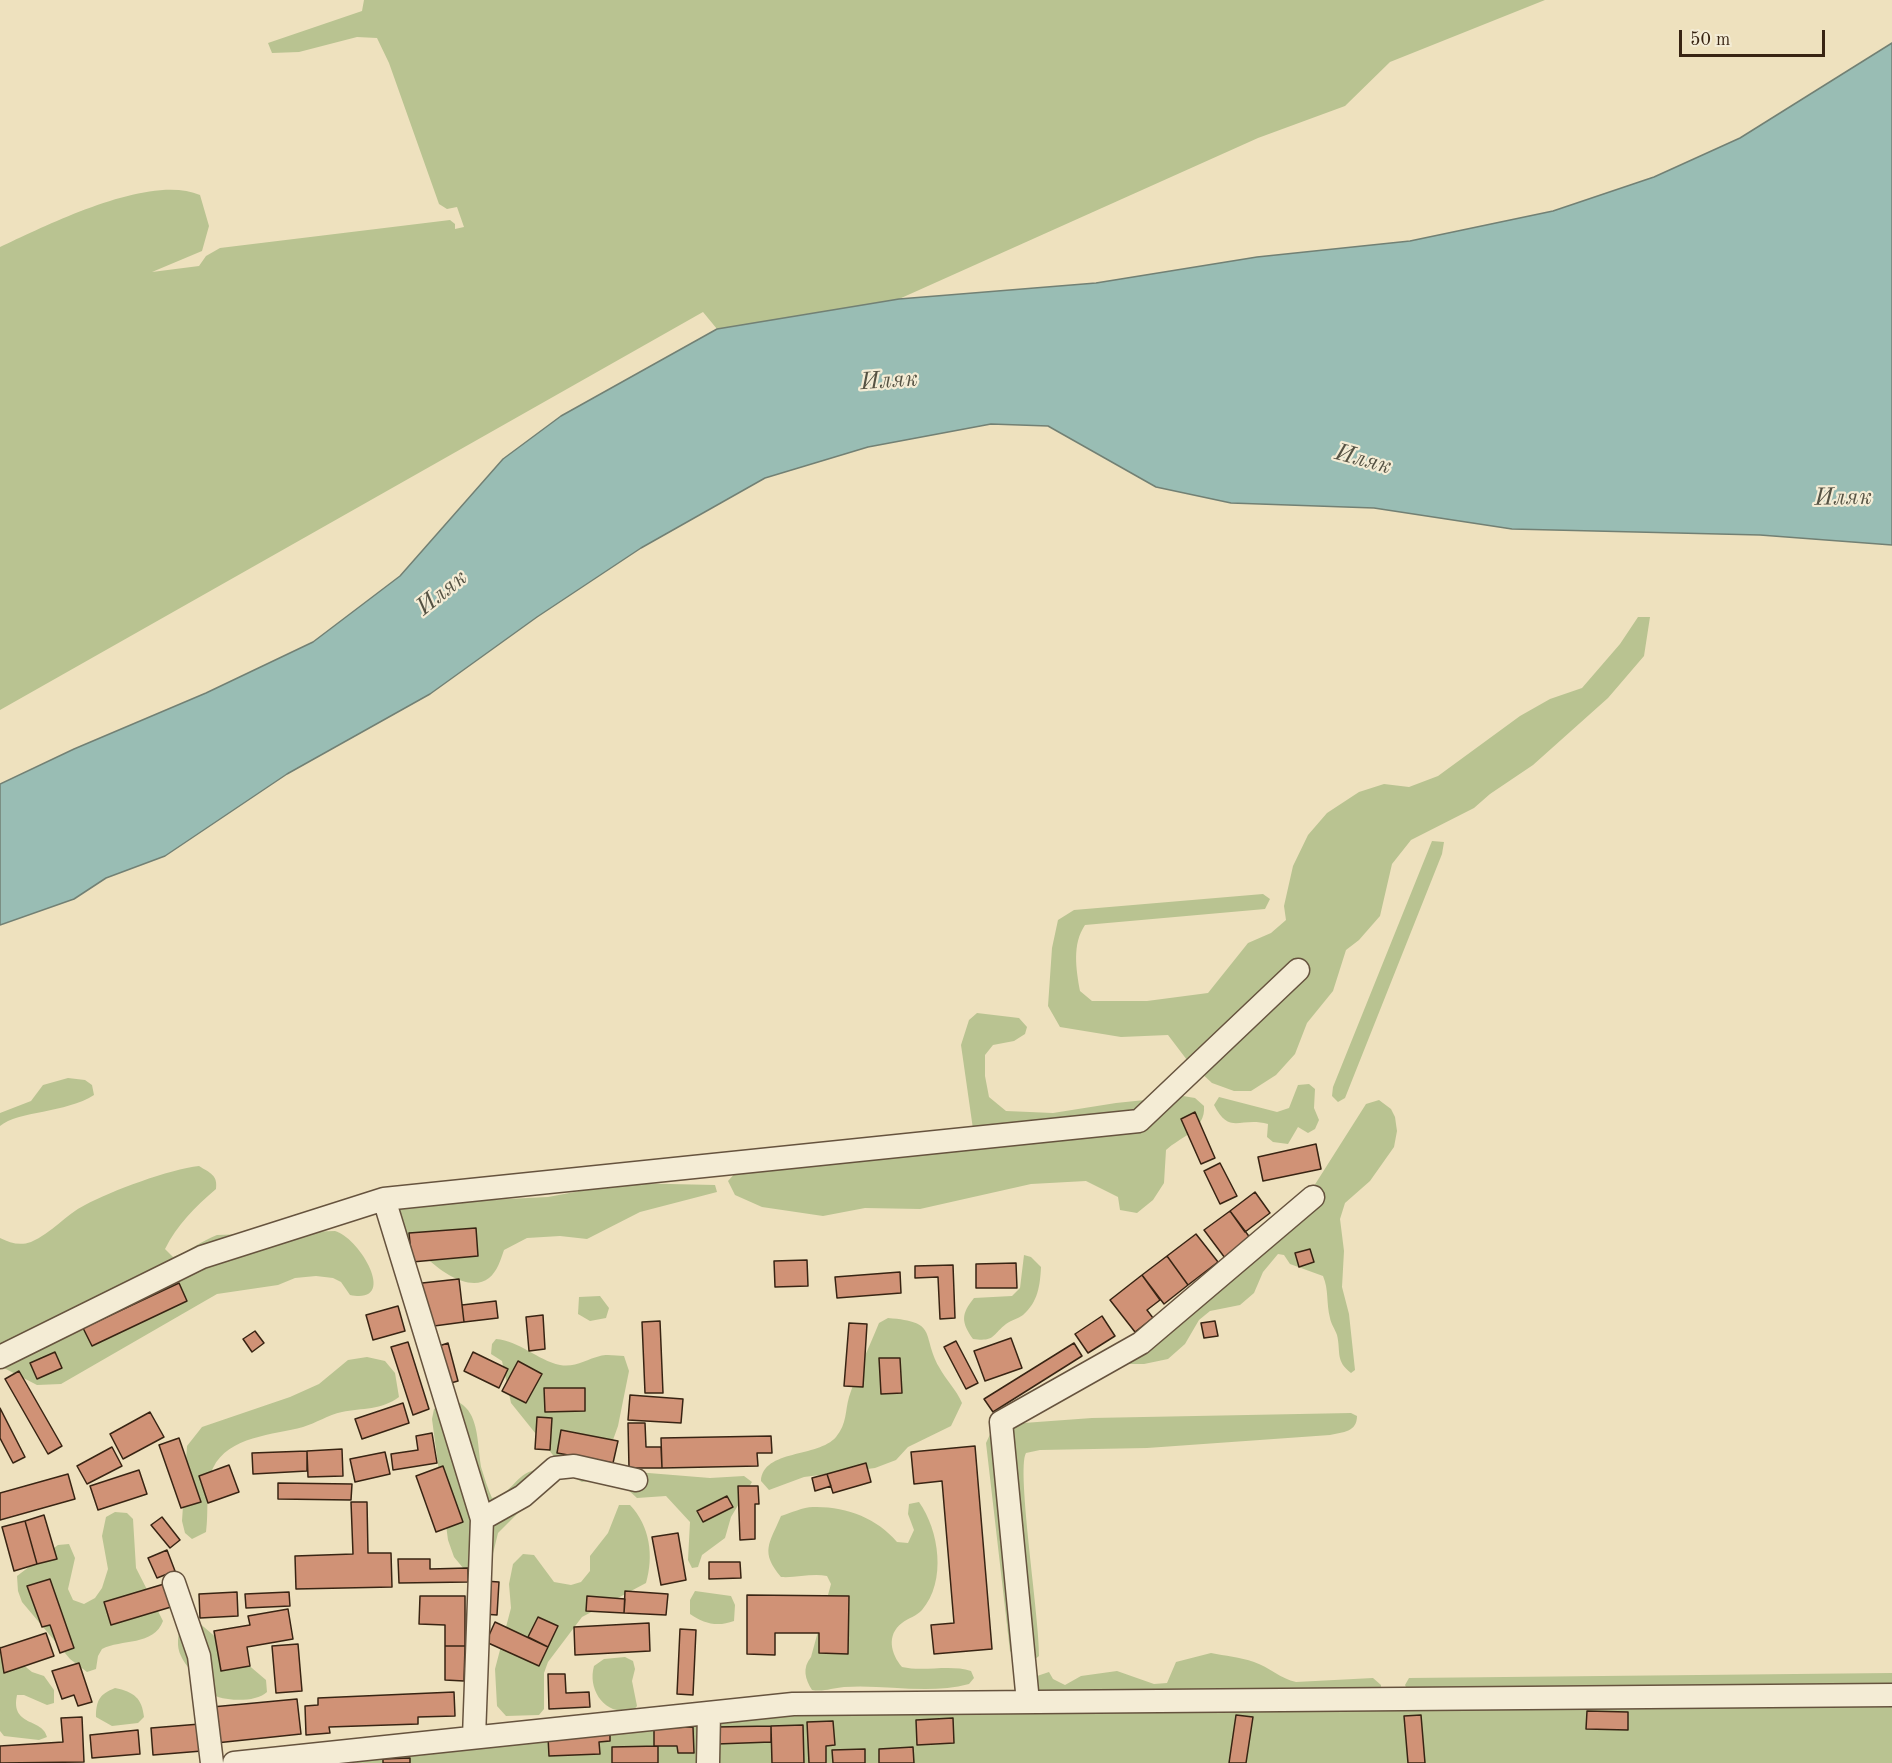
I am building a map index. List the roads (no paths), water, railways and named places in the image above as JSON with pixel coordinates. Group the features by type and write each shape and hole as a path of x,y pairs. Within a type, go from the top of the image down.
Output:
{"street":[{"path":"0,1357 202,1257 384,1199 1139,1121 1298,970"},
{"path":"1028,1702 1000,1422 1141,1343 1313,1197"},
{"path":"384,1199 414,1305 482,1519 474,1737"},
{"path":"482,1519 523,1496 555,1468 574,1466 636,1480"},
{"path":"174,1583 199,1656 212,1763"},
{"path":"234,1763 793,1704 1892,1695"},
{"path":"708,1763 709,1713"}],"water":[{"name":"Иляк","path":"1892,43 1892,545 1760,535 1512,529 1374,508 1231,503 1156,487 1048,426 991,424 868,447 765,478 641,548 537,617 430,694 287,774 165,856 106,878 74,899 0,925 0,784 74,749 206,693 313,642 400,576 503,459 561,416 717,329 899,299 1096,283 1257,257 1410,241 1553,211 1654,177 1740,138"}]}
